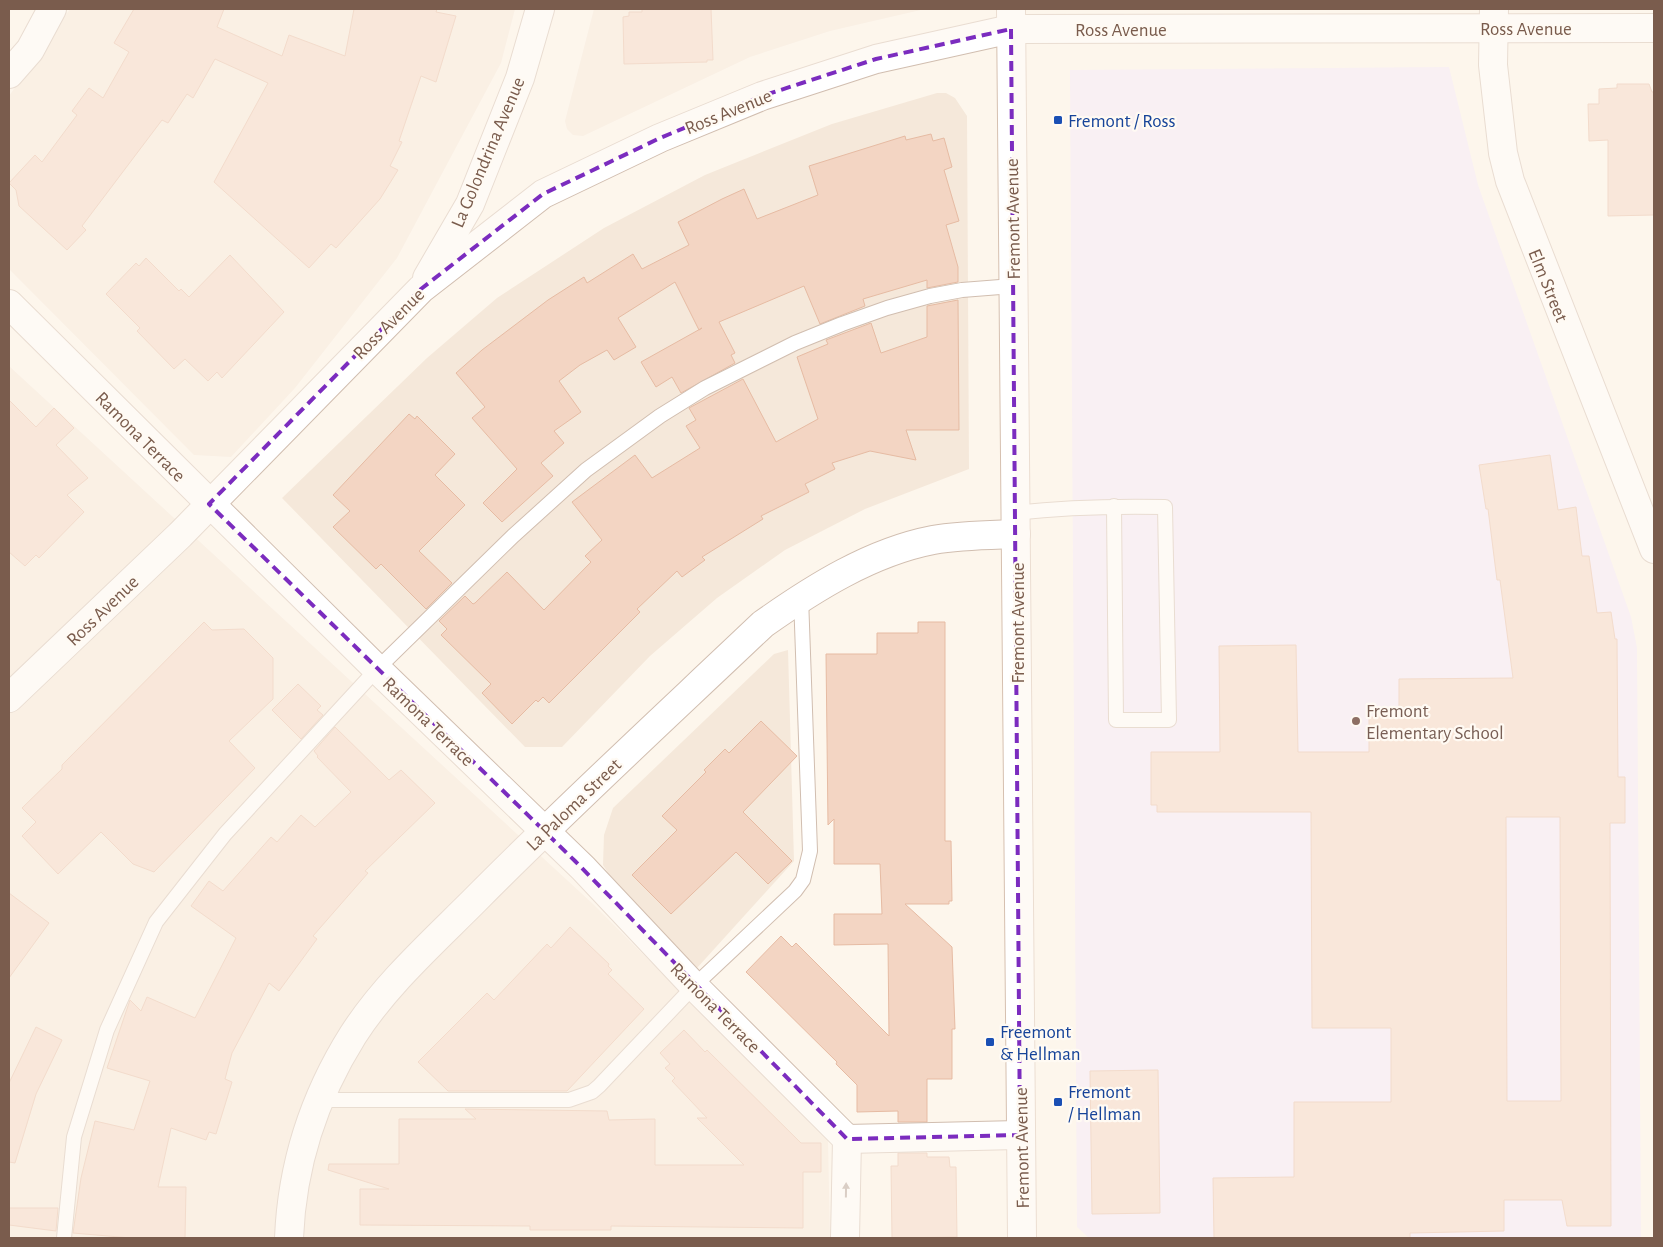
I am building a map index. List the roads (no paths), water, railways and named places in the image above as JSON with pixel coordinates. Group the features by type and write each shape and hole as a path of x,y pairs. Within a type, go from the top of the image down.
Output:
{"street":[{"path":"9,74 30,50 52,9"},
{"name":"La Golondrina Avenue","path":"421,289 470,204 520,78 540,9"},
{"name":"Ross Avenue","path":"9,698 173,542 421,289 543,194 660,138 762,96 876,59 1011,19 1494,18 1654,28"},
{"name":"Elm Street","path":"1494,18 1494,75 1503,153 1510,181 1654,549"},
{"name":"Fremont Avenue","path":"1011,19 1022,1238"},
{"name":"Ramona Terrace","path":"9,304 209,504 543,832 583,868 694,986 847,1139"},
{"name":"La Paloma Street","path":"288,1238 297,1166 318,1100 354,1033 406,970 543,832 763,624 801,597 859,566 899,549 1016,523"},
{"path":"845,1238 847,1139 1020,1135"}],"lane":[{"path":"64,1238 74,1136 108,1030 156,922 225,834 377,669 526,524 586,470 660,416 705,388 795,343 887,308 930,296 962,290 1013,286"},
{"path":"1016,523 1070,507 1114,506 1165,507 1169,720 1116,720 1114,506"},
{"path":"318,1100 569,1100 581,1097 599,1086 694,986 795,891 803,880 808,866 810,851 801,597"}],"place":[{"name":"Fremont / Ross","path":"1058,120"},
{"name":"Fremont Elementary School","path":"1356,721"},
{"name":"Freemont & Hellman","path":"990,1042"},
{"name":"Fremont / Hellman","path":"1058,1102"}]}
